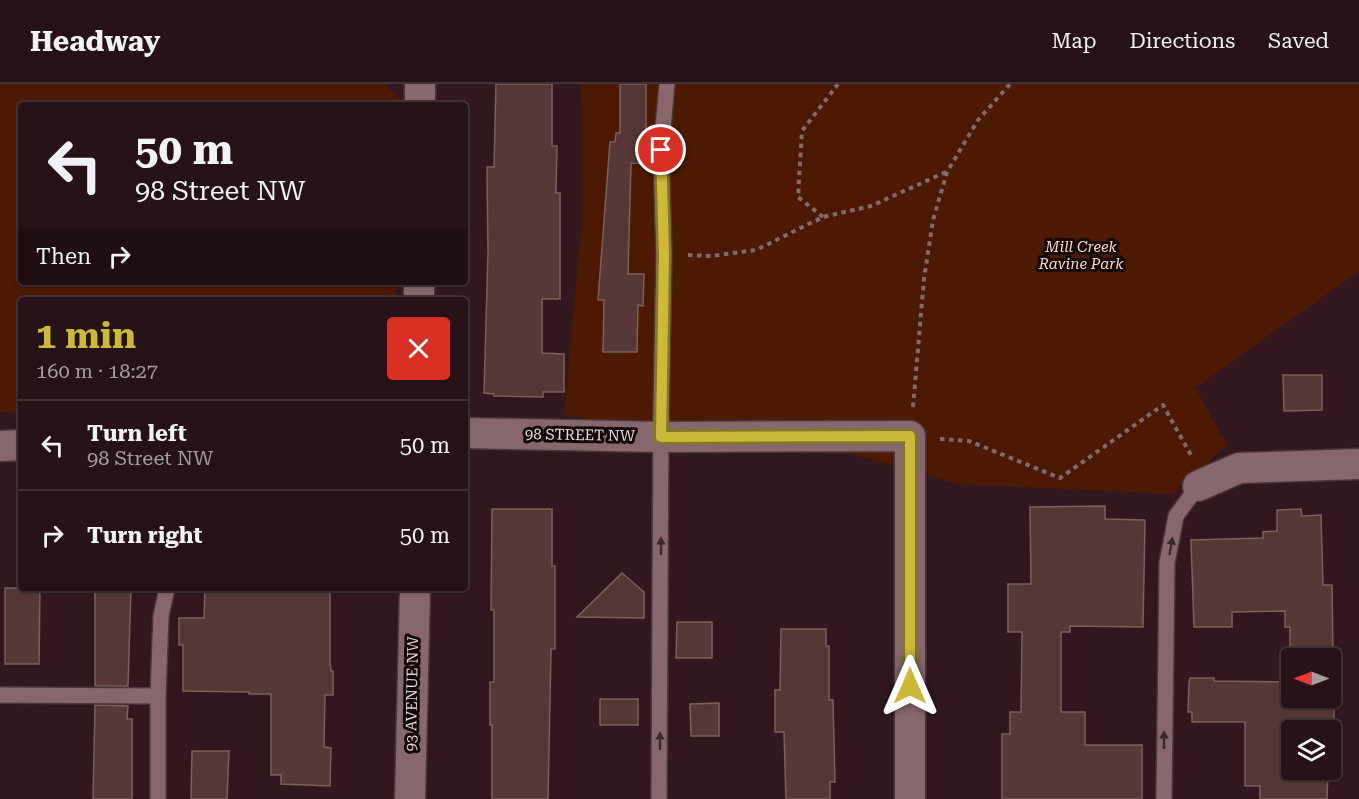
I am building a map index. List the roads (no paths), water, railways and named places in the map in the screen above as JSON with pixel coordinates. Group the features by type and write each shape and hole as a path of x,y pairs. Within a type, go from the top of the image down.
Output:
{"street":[{"path":"420,84 420,102"},
{"name":"98 STREET NW","path":"468,433 661,437 910,436 910,799"},
{"path":"0,446 18,445"},
{"path":"1201,485 1239,468 1359,464"},
{"name":"93 AVENUE NW","path":"410,799 415,591"}],"lane":[{"path":"659,799 664,254 661,150 667,84"},
{"path":"1164,799 1167,563 1176,516 1201,485"},
{"path":"158,799 161,616 166,591"},
{"path":"0,695 158,696"}],"park label":[{"name":"Mill Creek Ravine Park","path":"1081,256"}]}
